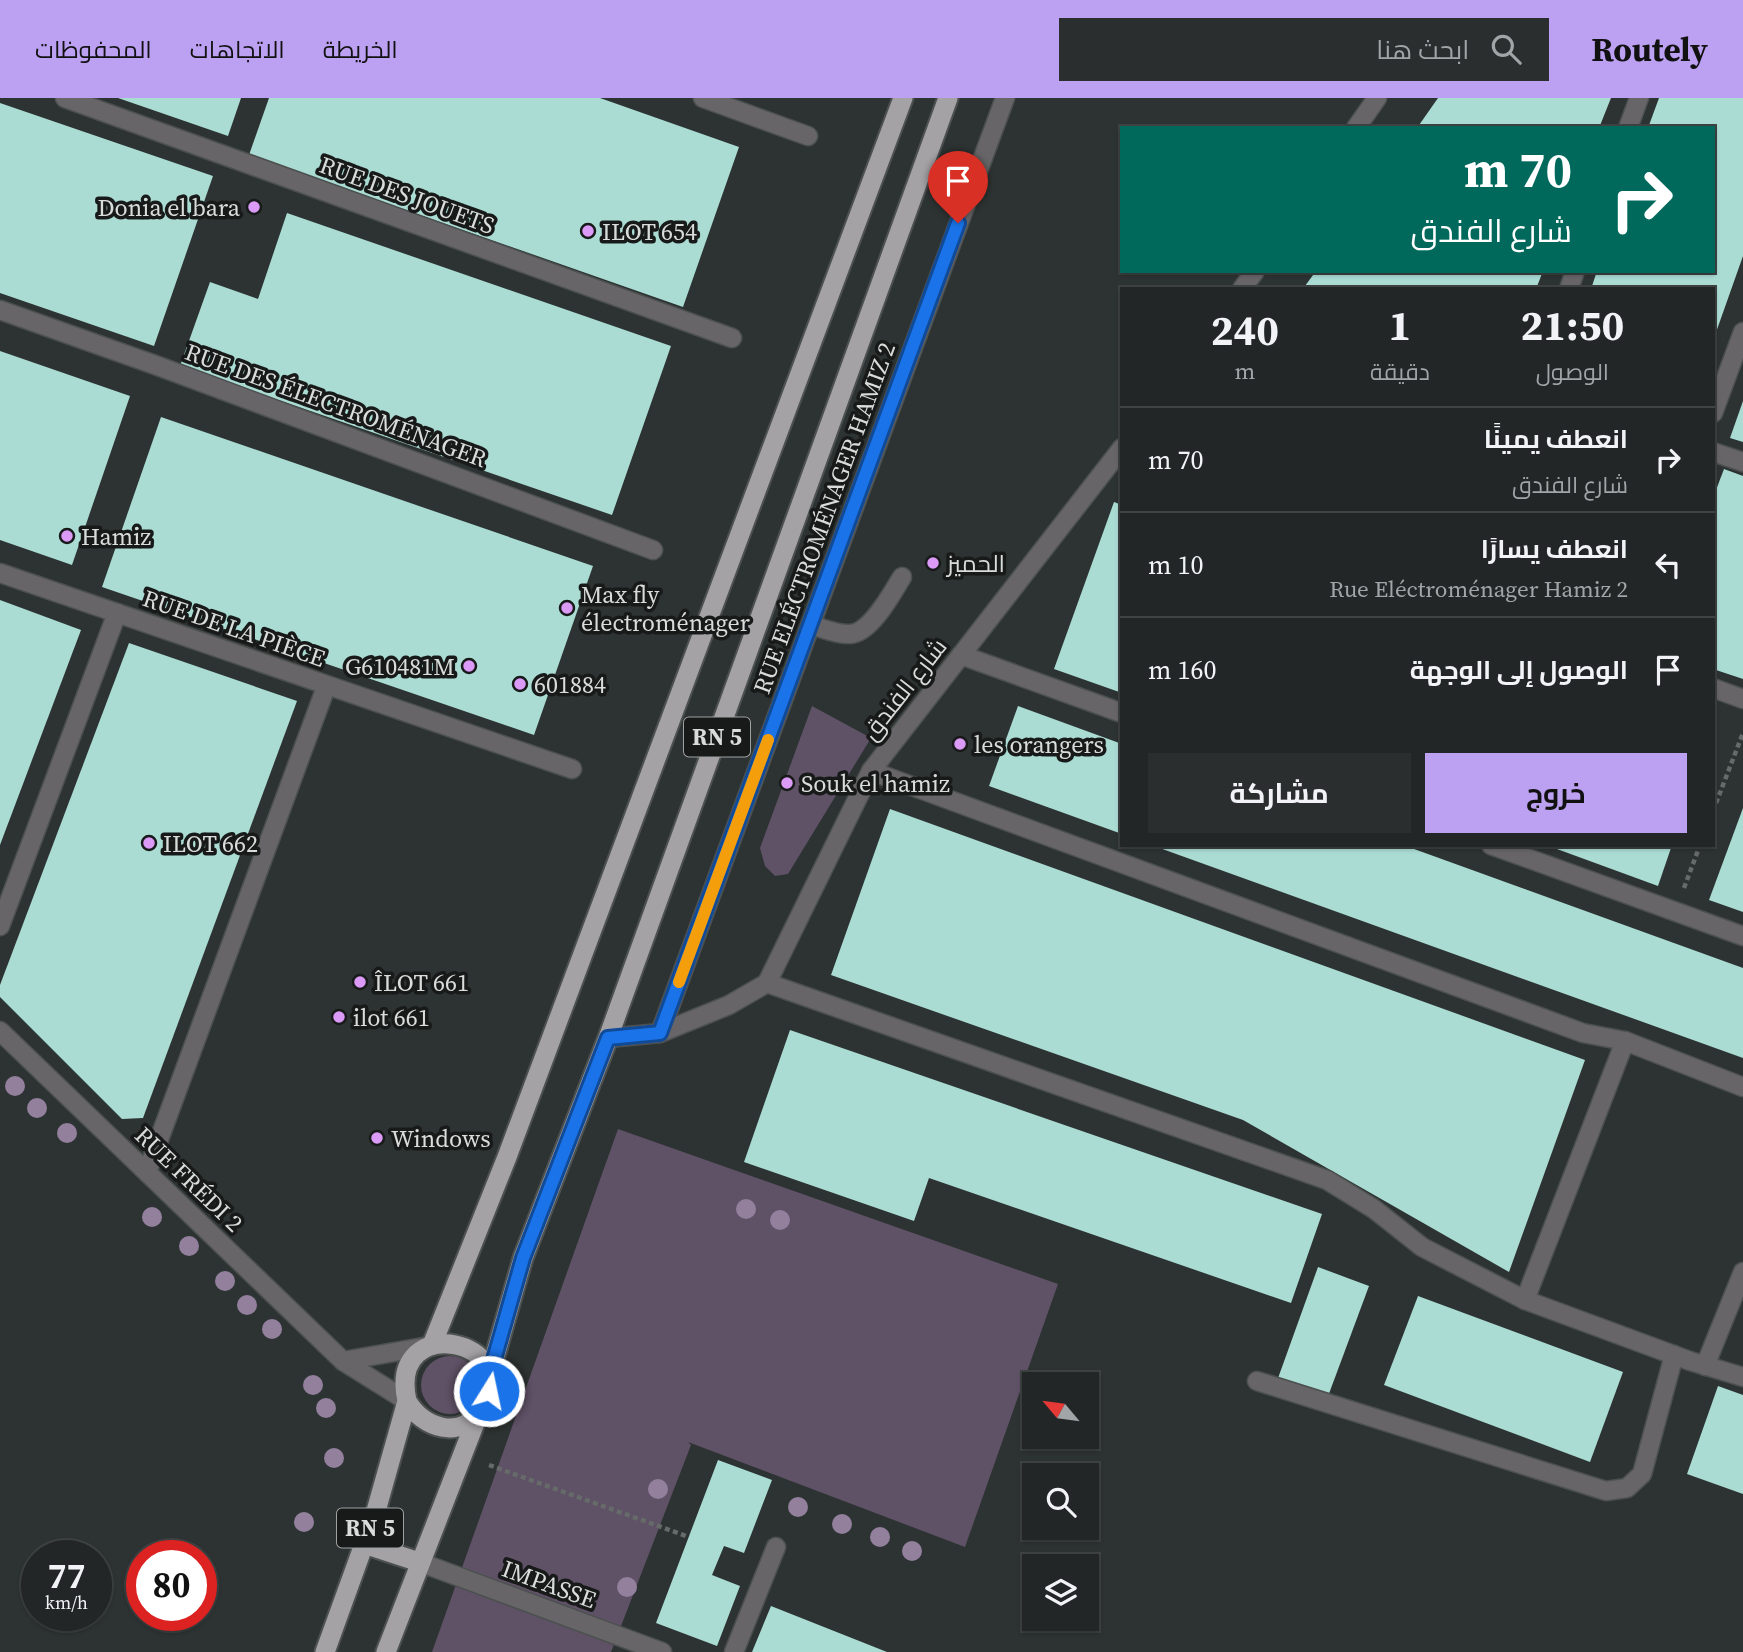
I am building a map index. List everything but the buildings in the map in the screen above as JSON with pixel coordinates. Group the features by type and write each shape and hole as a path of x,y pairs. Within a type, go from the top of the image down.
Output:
{"highway":[{"name":"RN 5","path":"432,1345 497,1182 903,98"},
{"name":"RN 5","path":"489,1377 523,1258 608,1038 948,98"},
{"path":"444,1343 457,1343 478,1354 489,1377 486,1404 478,1415 457,1427 433,1426 413,1412 404,1388 411,1362 420,1352 432,1345 444,1343"},
{"name":"RN 5","path":"325,1652 376,1511 407,1401"},
{"name":"RN 5","path":"386,1652 478,1415"},
{"name":"RN 5","path":"364,1544 419,1562"}],"street":[{"name":"RUE DES JOUETS","path":"65,98 732,338"},
{"path":"703,98 808,136"},
{"name":"RUE ELÉCTROMÉNAGER HAMIZ 2","path":"660,1033 1005,98"},
{"path":"1357,126 1377,98"},
{"path":"1629,126 1639,98"},
{"name":"RUE DES ÉLECTROMÉNAGER","path":"0,310 653,550"},
{"path":"1715,408 1743,331"},
{"name":"شارع الفندق","path":"766,983 871,771 1120,451"},
{"path":"1715,453 1743,462"},
{"path":"1104,471 1120,476"},
{"name":"RUE DE LA PIÈCE","path":"0,573 326,687 572,769"},
{"path":"811,625 850,634 863,629 875,617 902,577"},
{"path":"0,926 117,613"},
{"path":"961,655 1120,712"},
{"path":"147,1172 326,687"},
{"path":"1715,689 1743,699"},
{"path":"871,771 1583,1033 1625,1041 1743,1087"},
{"path":"1497,847 1743,936"},
{"path":"608,1038 660,1033 729,1005 766,983 1327,1180 1374,1209 1422,1247 1525,1300 1704,1366 1743,1377"},
{"name":"RUE FRÉDI 2","path":"0,1031 343,1361 407,1401"},
{"path":"1525,1300 1625,1041"},
{"path":"1704,1366 1743,1272"},
{"path":"343,1361 432,1345"},
{"path":"1257,1381 1606,1491 1627,1488 1642,1474 1674,1355"},
{"path":"734,1652 776,1547"},
{"name":"IMPASSE","path":"419,1562 662,1652"}],"path":[{"path":"1715,806 1743,733"},
{"path":"1675,911 1699,847"},
{"path":"462,1455 689,1537"}],"shaded area":[{"path":"812,706 871,738 788,874 775,876 765,866 760,848"},
{"path":"618,1129 1058,1284 1027,1372 1022,1372 1022,1386 965,1547 688,1442 691,1445 611,1652 432,1652"},
{"path":"444,1356 456,1356 471,1364 479,1379 479,1391 471,1406 456,1414 444,1414 429,1406 421,1391 421,1379 429,1364"}],"slow traffic":[{"path":"679,982 768,740"}],"place":[{"name":"Donia el bara","path":"254,207"},
{"name":"ILOT 654","path":"588,231"},
{"name":"Hamiz","path":"67,536"},
{"name":"الحميز","path":"933,563"},
{"name":"Max fly électroménager","path":"567,608"},
{"name":"G610481M","path":"469,666"},
{"name":"601884","path":"520,684"},
{"name":"les orangers","path":"960,744"},
{"name":"Souk el hamiz","path":"787,783"},
{"name":"ILOT 662","path":"149,843"},
{"name":"ÎLOT 661","path":"360,982"},
{"name":"ilot 661","path":"339,1017"},
{"name":"Windows","path":"377,1138"}],"route":[{"path":"489,1391 489,1377 523,1258 608,1038 660,1033 958,223"}]}
